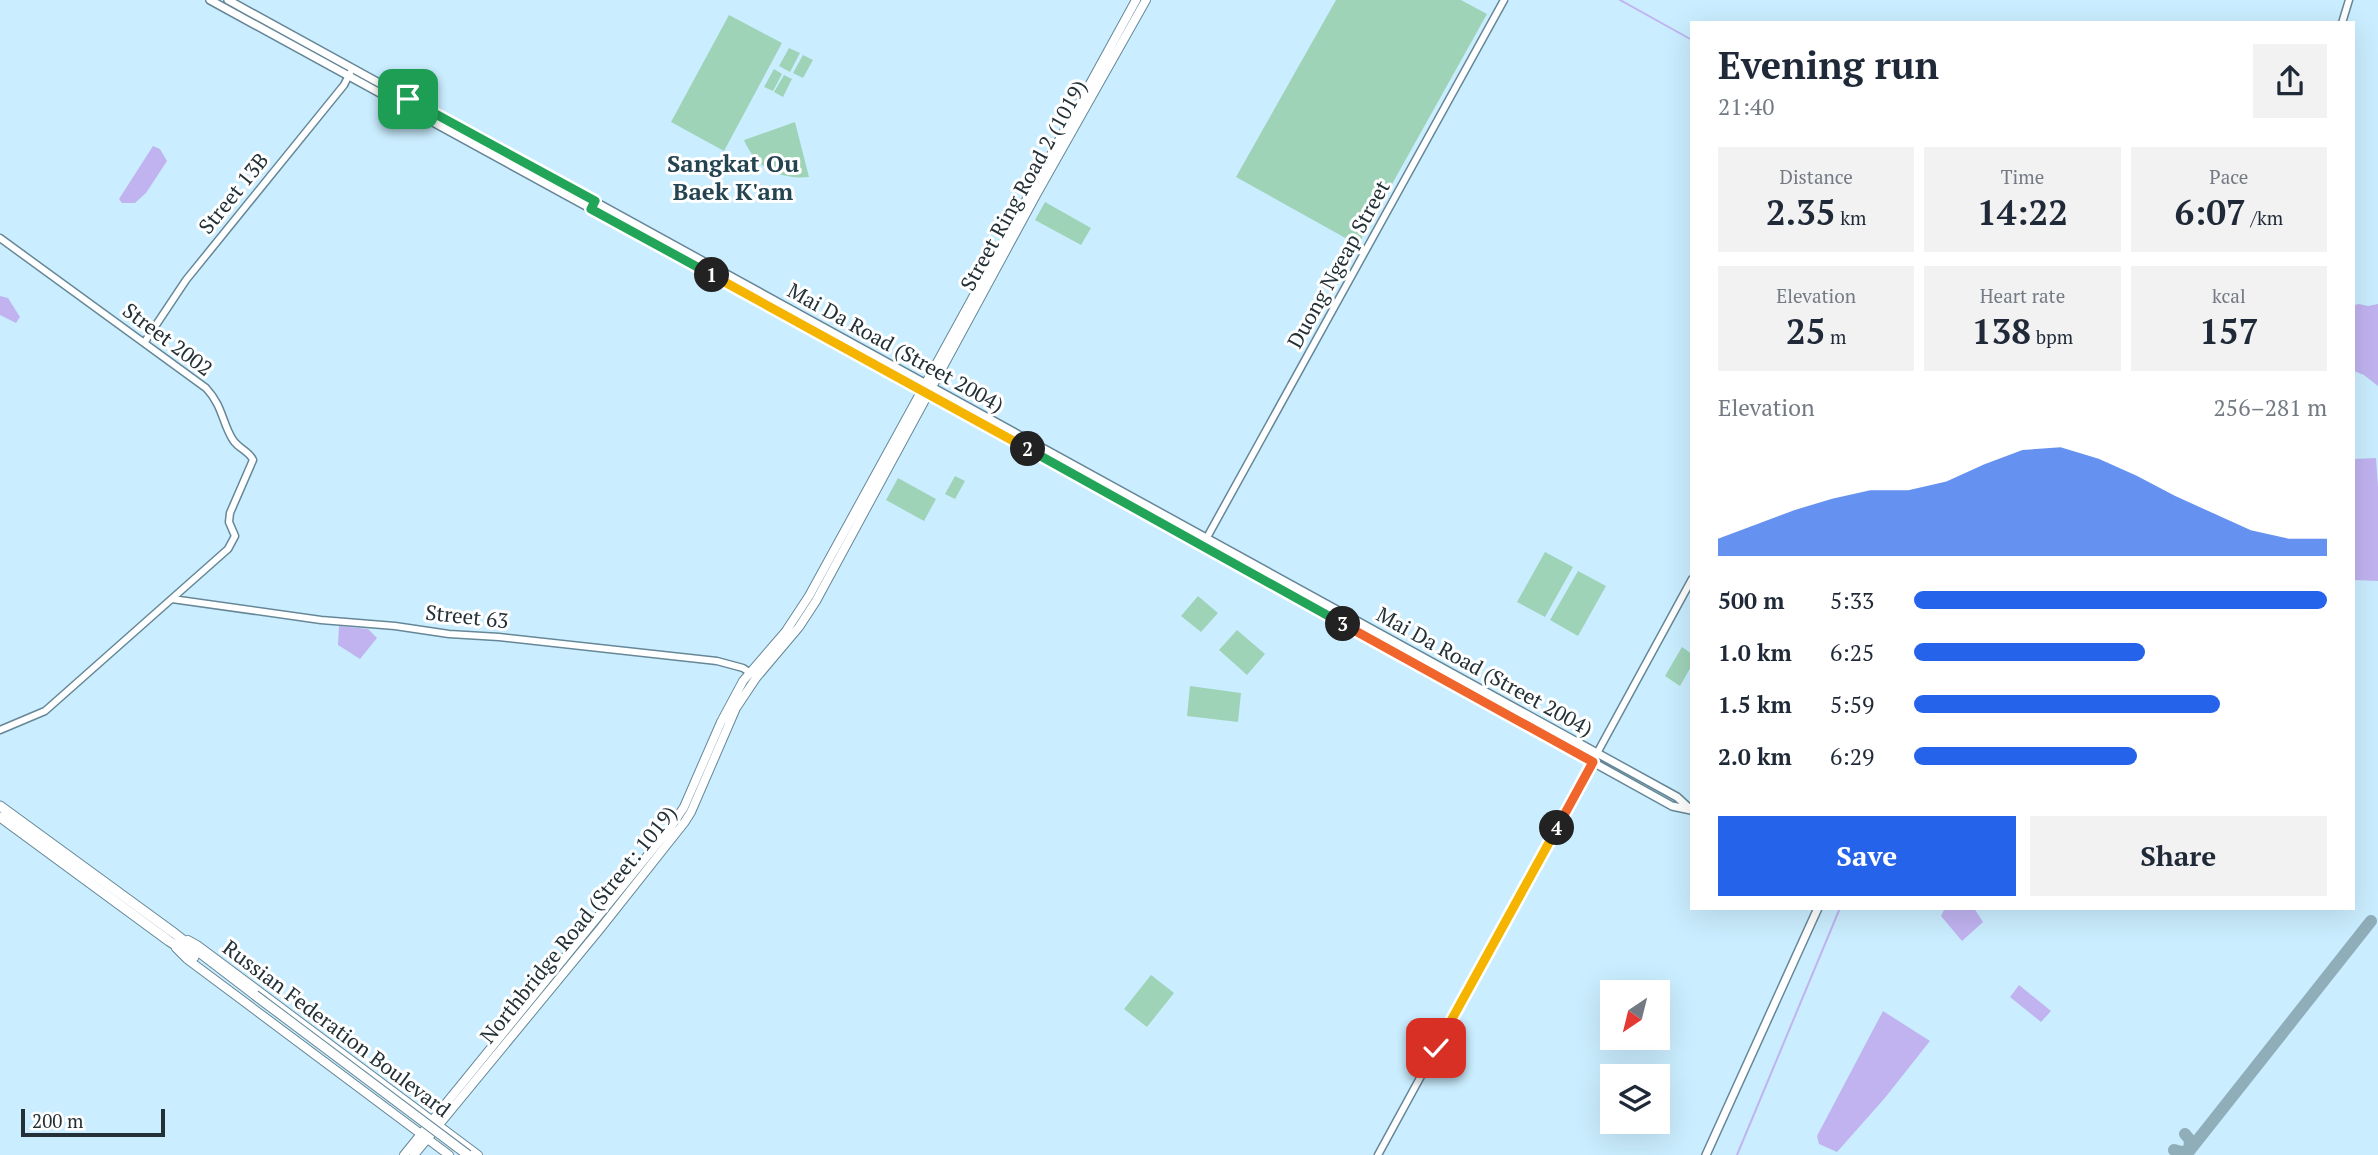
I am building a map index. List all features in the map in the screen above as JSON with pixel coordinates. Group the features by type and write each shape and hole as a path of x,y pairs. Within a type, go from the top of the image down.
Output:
{"highway":[{"name":"Russian Federation Boulevard","path":"0,806 191,954 253,997"},
{"name":"Russian Federation Boulevard","path":"0,817 171,937"},
{"path":"253,997 458,1155"},
{"path":"253,997 468,1155"}],"main road":[{"name":"Mai Da Road (Street 2004)","path":"210,0 351,72"},
{"name":"Mai Da Road (Street 2004)","path":"228,0 351,72 1677,797 1690,809"},
{"name":"Street Ring Road 2 (1019)","path":"928,389 1034,183 1136,0"},
{"name":"Street Ring Road 2 (1019)","path":"928,389 1146,0"},
{"name":"Mai Da Road (Street 2004)","path":"928,389 1203,546 1672,806 1690,810"},
{"name":"Northbridge Road (Street: 1019)","path":"424,1136 600,929 691,812 753,675 805,619 928,389"},
{"path":"1706,1155 1817,910"},
{"name":"Russian Federation Boulevard","path":"171,937 197,944 478,1155"},
{"name":"Russian Federation Boulevard","path":"171,937 187,959 449,1155"},
{"path":"338,1072 347,1069 348,1058"},
{"path":"404,1155 424,1136"},
{"path":"414,1155 424,1136"}],"street":[{"name":"Duong Ngeap Street","path":"1203,546 1504,0"},
{"path":"2343,21 2348,0"},
{"name":"Street 13B","path":"144,342 186,280 351,72"},
{"name":"Street 2002","path":"0,238 211,393 234,442 253,458 252,466 230,513 229,522 235,536 232,545 172,599"},
{"path":"1378,1155 1690,583"},
{"path":"0,730 45,711 172,599"},
{"name":"Street 63","path":"172,599 321,620 717,661 743,668 753,675"}],"green space":[{"path":"1336,0 1461,0 1487,14 1358,245 1236,177"},
{"path":"729,15 782,43 724,151 671,122"},
{"path":"789,48 800,53 790,72 779,66"},
{"path":"803,55 813,60 803,78 793,73"},
{"path":"774,69 782,74 773,91 764,87"},
{"path":"784,75 792,79 783,97 774,92"},
{"path":"795,122 809,177 788,176 770,170 755,158 744,140"},
{"path":"1045,202 1091,228 1081,245 1035,220"},
{"path":"955,476 965,481 955,499 945,494"},
{"path":"898,478 936,499 924,521 886,500"},
{"path":"1545,552 1573,567 1545,617 1517,602"},
{"path":"1578,571 1606,586 1578,636 1550,620"},
{"path":"1198,596 1218,613 1201,632 1181,616"},
{"path":"1237,630 1265,654 1247,675 1219,650"},
{"path":"1682,647 1690,653 1690,668 1680,686 1665,676"},
{"path":"1190,686 1241,693 1238,722 1187,716"},
{"path":"1151,975 1174,993 1147,1027 1124,1009"}],"shaded area":[{"path":"153,146 160,149 167,161 146,193 135,203 122,203 119,199"},
{"path":"0,296 8,298 20,317 16,323 0,315"},
{"path":"2378,304 2378,386 2355,371 2355,305"},
{"path":"2376,458 2378,581 2355,580 2355,459"},
{"path":"339,626 368,629 377,638 360,659 338,645"},
{"path":"1944,910 1975,910 1983,922 1962,941 1941,916"},
{"path":"2019,985 2051,1011 2041,1022 2010,997"},
{"path":"1883,1011 1930,1041 1837,1152 1819,1144 1817,1136"}],"waterway":[{"path":"1620,0 1690,39"},
{"path":"1737,1155 1839,910"}],"taxiway":[{"path":"2186,1155 2371,921"},
{"path":"2174,1150 2189,1151 2190,1140 2185,1134"}],"district":[{"name":"Sangkat Ou Baek K'am","path":"733,177"}],"route":[{"path":"408,99 595,201 591,209 1593,762 1436,1048"}]}
